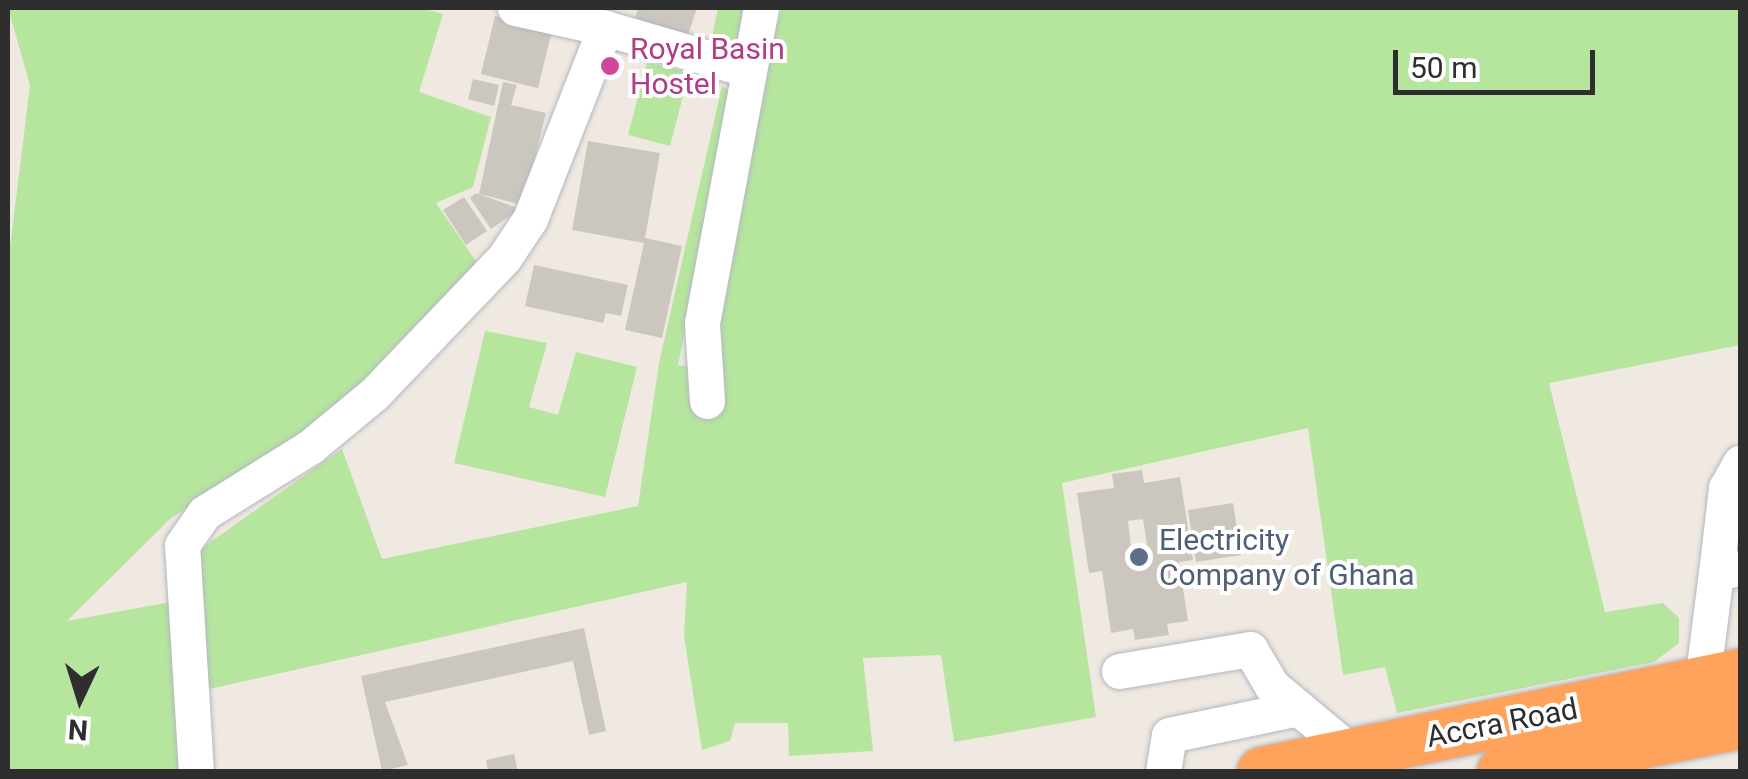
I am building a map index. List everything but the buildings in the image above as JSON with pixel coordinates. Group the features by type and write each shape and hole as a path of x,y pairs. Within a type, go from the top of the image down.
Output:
{"highway":[{"name":"Accra Road","path":"1262,772 1721,678"},
{"name":"Accra Road","path":"1502,772 1740,724"}],"lane":[{"path":"515,8 604,28 744,68"},
{"path":"707,401 702,322 744,68 761,8"},
{"path":"196,772 182,545 204,512 310,447 374,394 504,258 530,219 604,28"},
{"path":"1721,678 1728,570 1726,488 1740,463"},
{"path":"1120,671 1250,649 1272,686 1351,752"},
{"path":"1163,772 1169,735 1298,708"}],"green space":[{"path":"8,8 421,8 443,14 419,92 491,117 473,187 436,203 480,267 349,400 170,519 67,621 171,602 181,771 8,771 8,264 30,85"},
{"path":"718,8 752,8 740,53 711,42"},
{"path":"782,8 1740,8 1740,345 1549,383 1605,612 1663,603 1679,618 1679,643 1654,662 1397,713 1385,667 1343,675 1308,428 1062,483 1096,717 954,742 941,655 863,658 873,751 789,756 788,723 735,723 730,741 702,750 684,636 687,582 205,690 199,550 342,449 382,559 638,506 659,363 722,86 733,94 678,365 710,369 751,117"},
{"path":"647,62 689,73 670,146 628,135"},
{"path":"485,331 547,343 529,407 558,415 576,352 637,367 605,497 454,463"}],"place":[{"name":"Royal Basin Hostel","path":"610,66"},
{"name":"Electricity Company of Ghana","path":"1139,557"}]}
